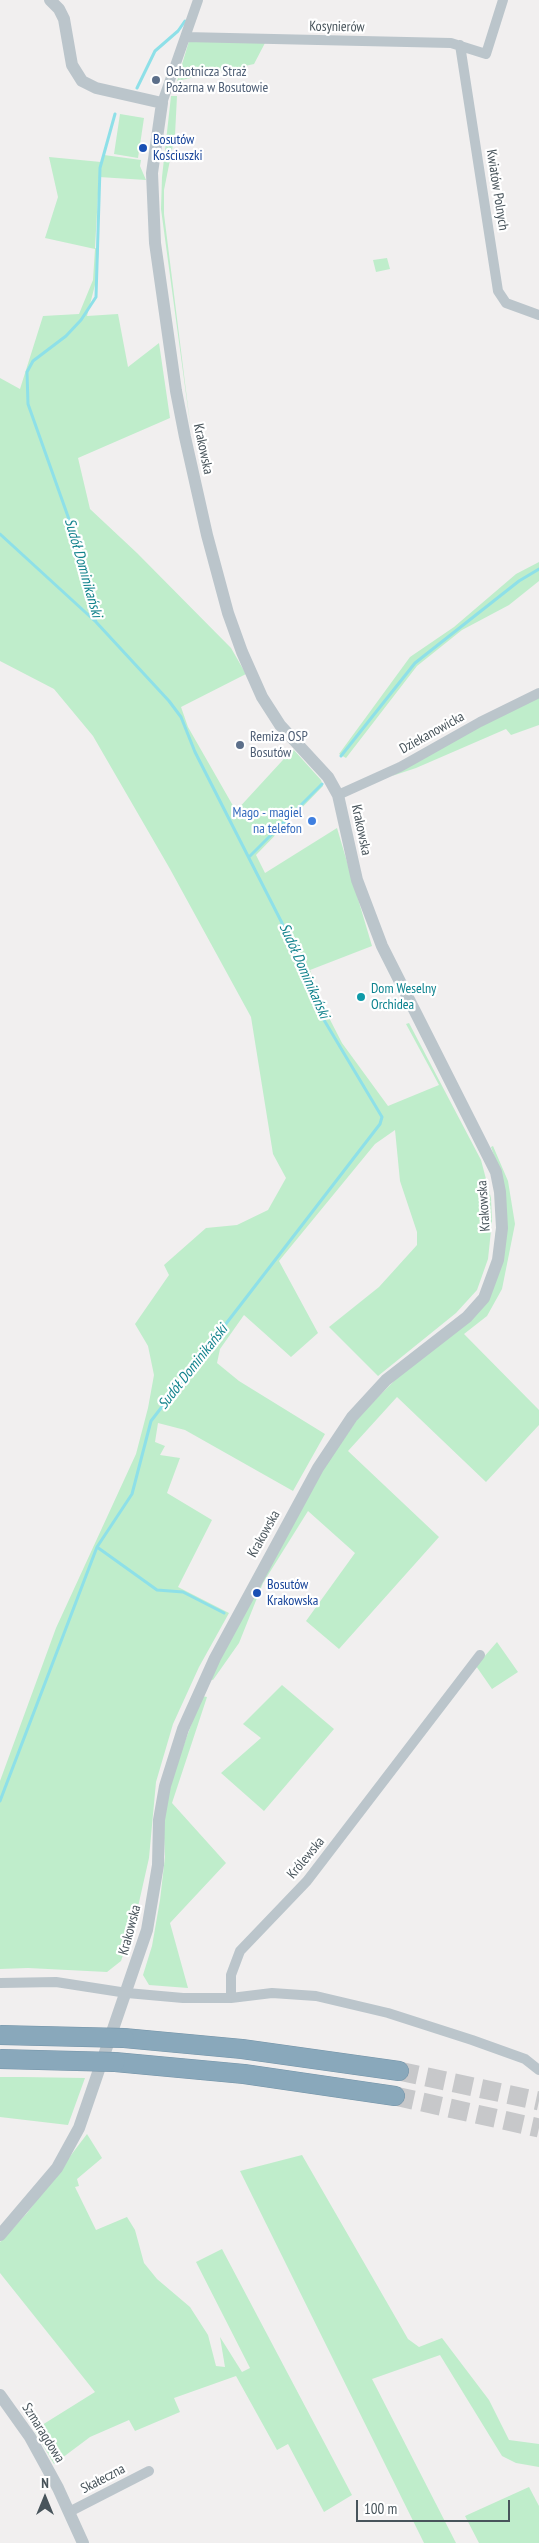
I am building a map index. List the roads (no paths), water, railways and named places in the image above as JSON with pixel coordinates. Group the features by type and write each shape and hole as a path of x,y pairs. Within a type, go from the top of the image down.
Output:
{"highway":[{"path":"0,2035 124,2038 242,2049 399,2071"},
{"path":"0,2059 115,2062 244,2074 395,2096"}],"street":[{"path":"50,0 59,9 64,19 72,65 82,81 96,88 162,103 198,0"},
{"name":"Kosynierów","path":"185,37 460,45 486,54 503,0"},
{"name":"Kwiatów Polnych","path":"460,45 498,291 506,303 539,315"},
{"name":"Krakowska","path":"0,2235 45,2183 72,2142 127,1993 153,1902 158,1866 159,1820 165,1786 183,1729 215,1658 294,1510 339,1434 386,1380 478,1307 489,1288 498,1260 502,1211 496,1172 382,946 357,880 338,795 328,777 280,724 262,697 235,632 209,543 176,391 155,243 152,173 162,103"},
{"name":"Dziekanowicka","path":"338,795 400,767 480,722 539,693"},
{"name":"Królewska","path":"231,1998 231,1974 240,1951 308,1881 480,1655"},
{"path":"0,1983 56,1982 127,1993 183,1998 231,1998 294,1993 338,2000 388,2012 495,2048 524,2059 539,2070"},
{"name":"Szmaragdowa","path":"0,2395 30,2437 83,2543"},
{"name":"Skałeczna","path":"69,2512 149,2472"}],"waterway":[{"name":"Sudół Dominikański","path":"137,88 155,51 178,31 185,21"},
{"name":"Sudół Dominikański","path":"96,622 71,525 28,404 27,372 33,361 66,336 81,320 96,297 100,168 115,114"},
{"name":"Sudół Dominikański","path":"0,534 96,622 169,701 181,717 195,752 282,923 321,1015 382,1117 380,1124 151,1421 132,1494 97,1547 0,1801"},
{"path":"341,756 415,663 519,581 539,569"},
{"path":"249,857 322,784"},
{"path":"97,1547 157,1590 183,1592 224,1613"}],"tunnel":[{"path":"399,2071 539,2101"},
{"path":"395,2096 539,2128"}],"place":[{"name":"Ochotnicza Straż Pożarna w Bosutowie","path":"156,80"},
{"name":"Bosutów Kościuszki","path":"143,148"},
{"name":"Remiza OSP Bosutów","path":"240,745"},
{"name":"Mago - magiel na telefon","path":"312,821"},
{"name":"Dom Weselny Orchidea","path":"361,997"},
{"name":"Bosutów Krakowska","path":"257,1593"}]}
